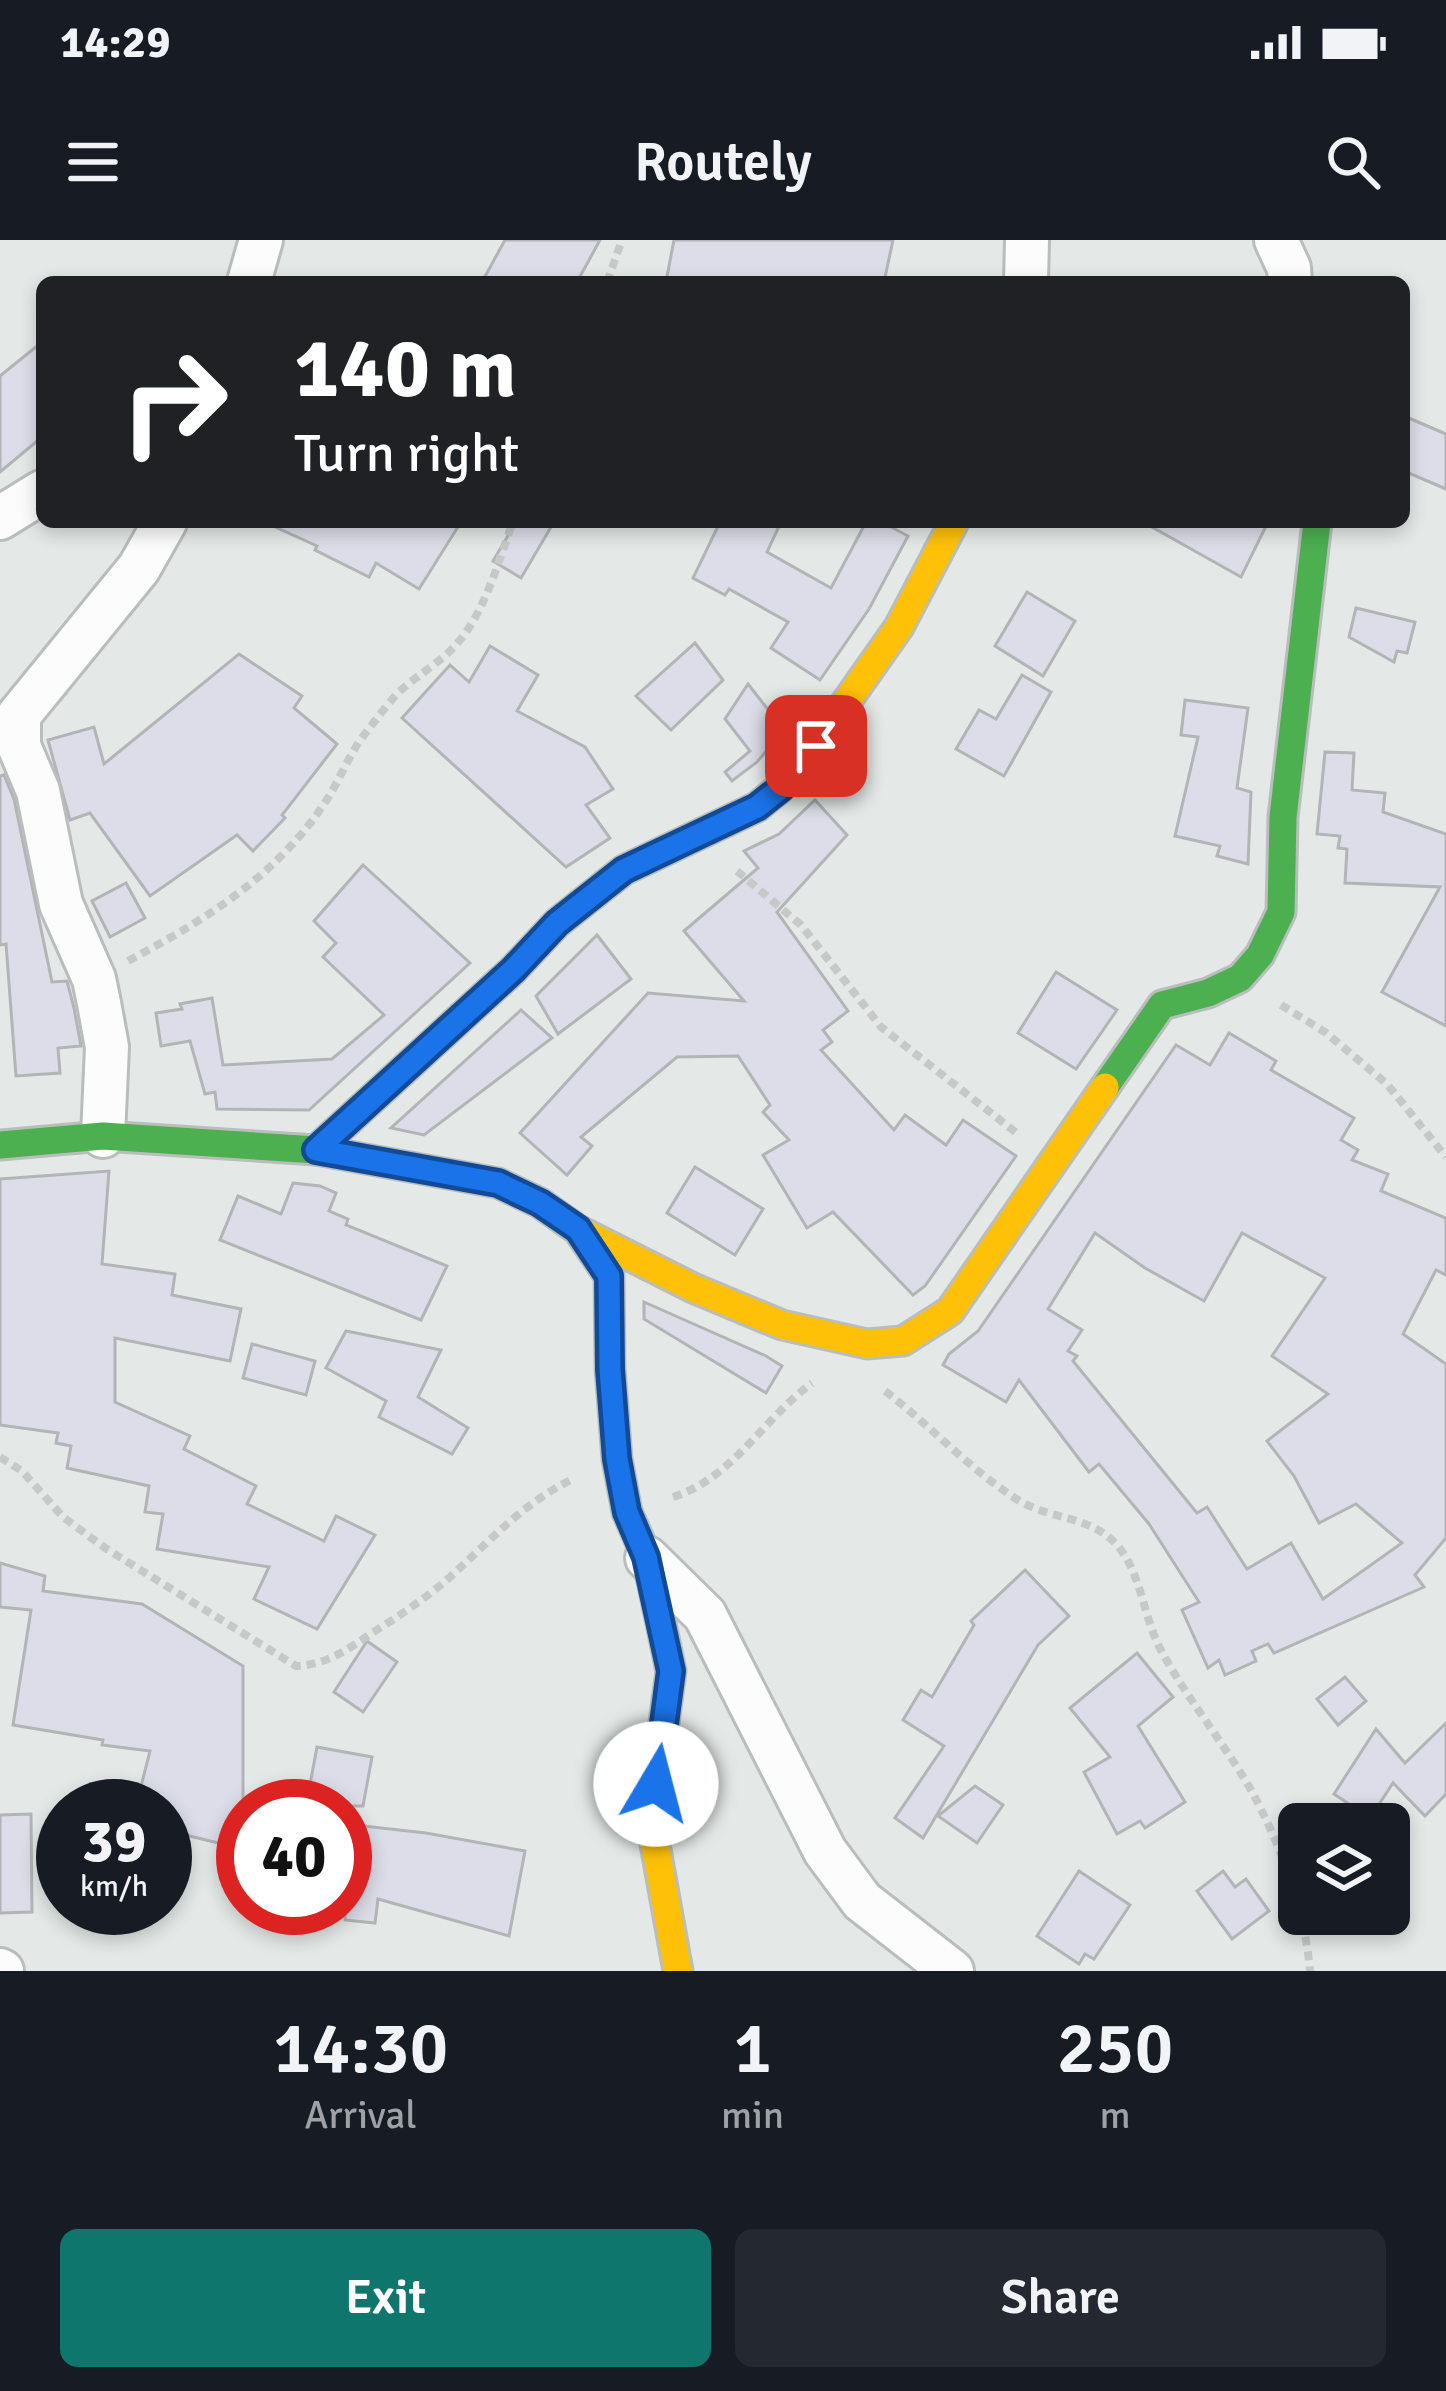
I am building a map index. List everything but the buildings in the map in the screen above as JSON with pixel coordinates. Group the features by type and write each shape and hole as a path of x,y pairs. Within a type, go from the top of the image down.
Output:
{"street":[{"path":"251,276 261,240"},
{"path":"1026,276 1027,240"},
{"path":"1276,240 1290,276"},
{"path":"0,518 36,496"},
{"path":"103,1136 106,1047 94,979 62,904 38,791 19,746 19,715 139,568 155,528"},
{"path":"316,1150 513,970 557,923 624,870 757,807 781,788 899,627 951,528"},
{"path":"0,1145 103,1136 316,1150 498,1183 730,1305 838,1342 906,1341 950,1311 1162,1004 1208,993 1240,978 1260,955 1281,912 1282,817 1316,528"},
{"path":"578,1229 609,1276 617,1459 627,1512 646,1557 671,1671 651,1822 678,1971"},
{"path":"646,1557 705,1615 837,1868 862,1901 952,1971"}],"path":[{"path":"609,276 622,240"},
{"path":"94,979 199,923 255,883 296,842 327,800 357,743 398,693 454,647 468,627 487,593 510,528"},
{"path":"694,835 802,925 881,1027 1053,1160"},
{"path":"1240,978 1325,1032 1387,1084 1446,1157"},
{"path":"627,1512 694,1490 730,1465 790,1399 867,1343"},
{"path":"869,1383 886,1391 976,1471 1018,1500 1096,1527 1126,1556 1159,1648 1251,1791 1284,1864 1310,1971"},
{"path":"0,1457 22,1471 63,1516 105,1548 296,1666 320,1665 352,1646 441,1584 500,1527 552,1489 617,1459"}],"traffic: fast":[{"path":"1105,1087 1162,1005 1208,993 1240,978 1260,955 1281,912 1283,817 1316,528"},
{"path":"316,1150 513,970 557,923 624,870 757,807 811,752"},
{"path":"0,1145 103,1136 316,1150 498,1183 540,1203 578,1230 609,1276 617,1459 627,1512 647,1557 671,1671 667,1700"}],"traffic: slow":[{"path":"811,752 899,627 951,528"},
{"path":"578,1230 693,1288 782,1325 867,1344 903,1341 950,1311 1105,1087"},
{"path":"667,1700 651,1822 678,1971"}],"route":[{"path":"656,1784 671,1671 646,1557 627,1512 617,1459 609,1276 578,1229 498,1183 316,1150 513,970 557,923 624,870 757,807 781,788 816,746"}]}
